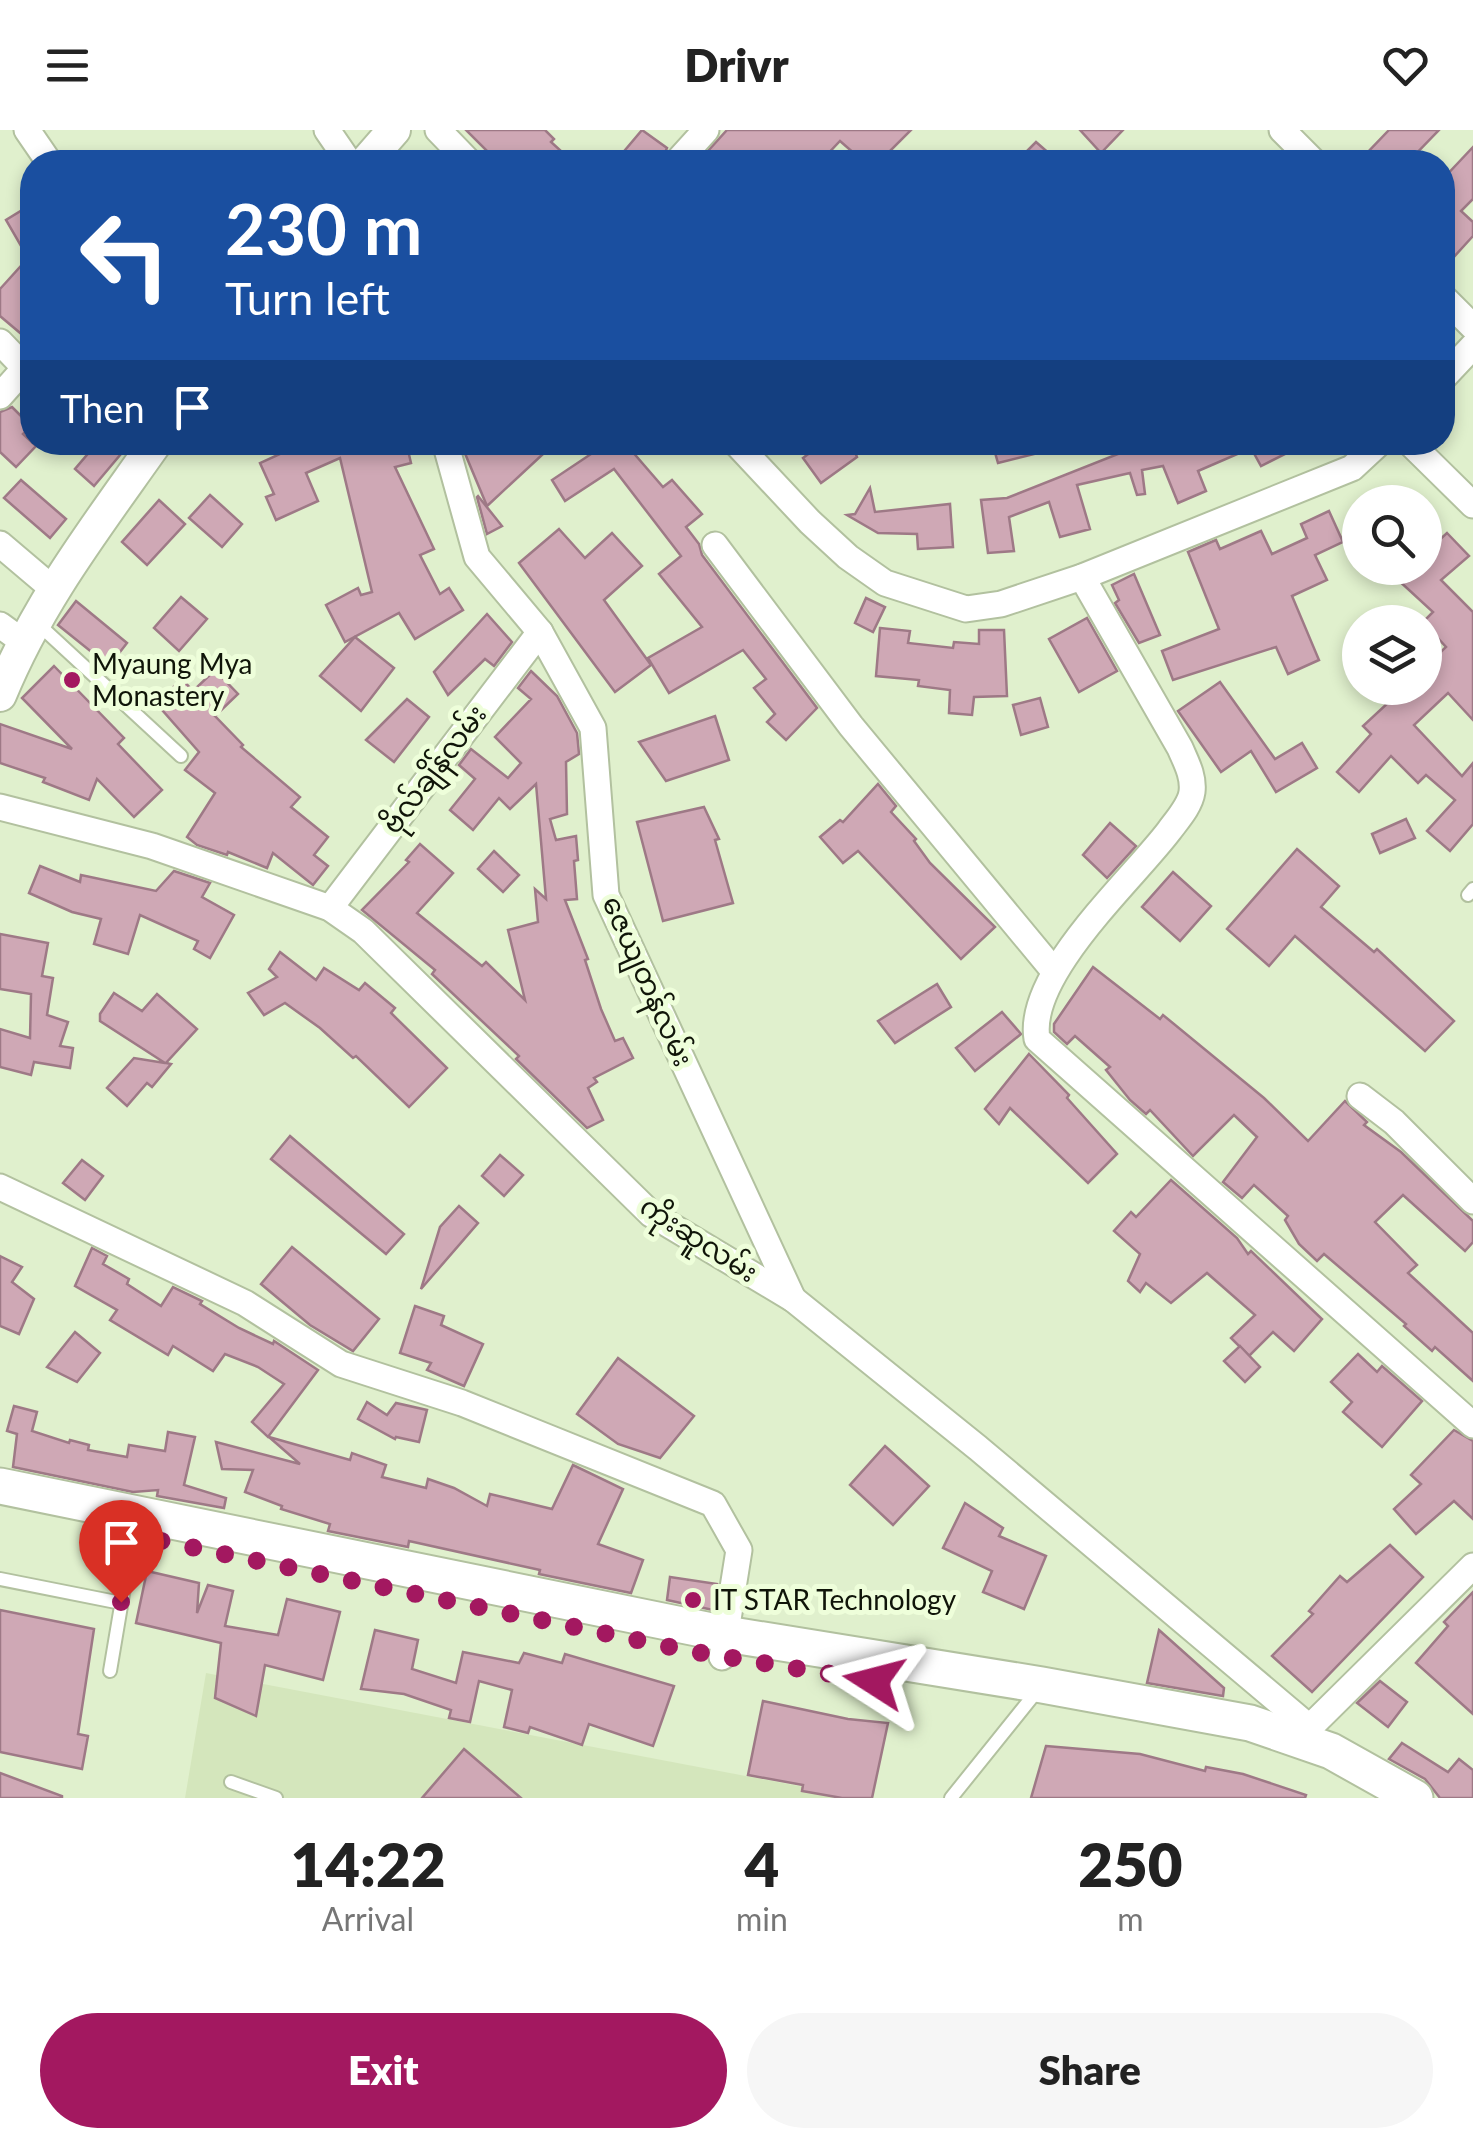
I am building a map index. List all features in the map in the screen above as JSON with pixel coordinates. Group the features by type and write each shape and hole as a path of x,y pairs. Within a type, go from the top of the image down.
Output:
{"main road":[{"path":"0,1486 724,1646"},
{"path":"0,1506 133,1535 724,1646 1033,1695 1253,1744 1296,1739 1332,1752 1416,1798"},
{"path":"1296,1739 1372,1798"}],"street":[{"path":"376,150 394,130"},
{"path":"438,130 457,150"},
{"path":"688,150 706,130"},
{"path":"1282,130 1302,150"},
{"path":"1455,309 1473,327"},
{"path":"0,342 20,363"},
{"path":"1455,365 1473,346"},
{"path":"0,396 20,374"},
{"path":"0,695 19,629 53,589 147,455"},
{"name":"ဇေယျတန်လမ်း","path":"449,455 477,557 540,632 593,728 606,895 793,1299"},
{"path":"747,455 848,557 885,583 966,609 1001,604 1082,578 1352,468 1366,455"},
{"path":"1422,455 1473,506"},
{"path":"0,544 53,589"},
{"path":"715,545 851,726 1054,971"},
{"path":"1082,578 1180,748 1191,773 1192,794 1157,847 1054,971 1034,1020 1037,1039 1473,1425"},
{"name":"ဗိုလ်ချိန်လမ်း","path":"330,908 540,632"},
{"name":"ကိုးဆူလမ်း","path":"0,807 152,846 330,908 363,931 651,1214 793,1299 978,1448 1296,1739"},
{"path":"1360,1096 1394,1122 1473,1201"},
{"path":"0,1187 245,1303 341,1364 462,1403 713,1504 738,1550 724,1646"},
{"path":"1296,1739 1473,1566"}],"lane":[{"path":"19,629 182,756"},
{"path":"110,1671 133,1535"},
{"path":"0,1580 121,1602"},
{"path":"951,1798 1033,1695"},
{"path":"231,1782 276,1798"}],"shaded area":[{"path":"206,1673 861,1798 185,1798"}],"building":[{"path":"466,130 545,130 560,150 486,150"},
{"path":"642,130 667,148 666,150 625,150"},
{"path":"727,130 911,130 891,150 850,150 840,141 831,150 709,150"},
{"path":"1080,130 1123,130 1104,150 1098,150"},
{"path":"1389,130 1439,130 1420,150 1370,150"},
{"path":"1036,142 1045,150 1028,150"},
{"path":"1473,147 1473,199 1461,211 1473,222 1473,236 1455,256 1455,166"},
{"path":"20,211 20,244 6,220"},
{"path":"20,267 20,333 0,316 0,289"},
{"path":"12,407 20,415 20,455 27,455 16,467 0,452 0,412"},
{"path":"87,455 120,455 94,486 75,469"},
{"path":"278,455 409,455 411,463 395,467 434,549 420,555 440,594 449,588 463,610 415,639 399,613 345,642 326,605 358,588 361,595 372,592 340,458 306,473 318,501 276,520 266,497 274,494 260,463"},
{"path":"466,455 542,455 487,506"},
{"path":"590,455 635,455 663,487 672,480 702,514 686,527 702,555 817,708 786,740 767,722 775,714 754,688 766,679 743,650 669,693 648,658 702,627 659,574 681,556 614,469 565,501 552,480"},
{"path":"807,455 857,457 821,483 803,458"},
{"path":"996,455 1030,455 998,463"},
{"path":"1115,455 1235,455 1198,471 1206,491 1178,503 1163,466 1142,470 1145,494 1137,495 1130,473 1077,485 1090,529 1060,537 1049,502 1009,517 1014,551 988,553 981,500 1007,498"},
{"path":"1255,455 1283,455 1261,466"},
{"path":"21,480 66,519 50,538 4,498"},
{"path":"870,488 875,512 950,504 953,547 918,549 917,534 878,533 847,515 855,514"},
{"path":"210,495 242,524 222,547 189,518"},
{"path":"477,497 502,526 487,534"},
{"path":"159,500 185,524 147,565 122,542"},
{"path":"1329,511 1342,540 1315,555 1327,580 1292,596 1319,660 1288,674 1276,647 1173,680 1162,651 1219,629 1188,552 1216,540 1220,549 1261,531 1272,554 1307,538 1301,524"},
{"path":"559,529 585,558 612,533 642,566 604,600 651,665 615,692 519,563"},
{"path":"1447,533 1469,556 1442,579 1442,538"},
{"path":"1134,574 1160,635 1139,643 1115,603 1119,600 1112,585"},
{"path":"1442,581 1473,612 1473,720 1448,693 1442,699 1442,651 1446,647 1442,643 1442,605 1425,605 1404,585 1442,585"},
{"path":"181,597 207,619 179,651 154,628"},
{"path":"866,598 885,607 873,632 855,623"},
{"path":"76,601 127,643 109,666 58,625"},
{"path":"487,614 512,642 494,666 485,659 448,695 434,672"},
{"path":"1087,618 1117,671 1079,692 1049,639"},
{"path":"880,628 910,631 908,643 953,648 954,642 979,644 979,630 1004,630 1007,696 974,697 972,715 949,713 950,690 918,686 919,680 876,676"},
{"path":"355,637 394,668 361,711 320,676"},
{"path":"54,666 124,738 118,744 162,790 134,817 97,779 89,800 43,782 45,778 0,763 0,724 72,749 22,698"},
{"path":"215,670 238,694 215,716 241,747 300,797 291,807 328,837 314,855 328,866 313,885 273,853 267,868 228,852 227,855 197,845 187,837 215,793 185,770 199,752 156,703 182,679 193,691"},
{"path":"531,671 557,696 577,733 579,754 566,762 567,814 550,819 556,840 576,836 577,899 565,900 588,959 585,960 601,1009 615,1041 623,1038 633,1058 594,1078 597,1082 588,1088 603,1120 587,1128 516,1059 519,1056 432,974 435,970 362,910 409,862 406,860 420,844 453,873 417,913 482,966 486,962 525,1000 508,930 538,922 535,889 546,899 536,784 510,809 499,798 473,830 450,810 475,779 459,765 471,749 508,778 521,763 495,737 531,699 518,688"},
{"path":"1220,682 1275,759 1302,743 1317,768 1276,792 1251,751 1221,772 1178,711"},
{"path":"1040,698 1048,727 1021,735 1013,705"},
{"path":"407,699 429,717 394,762 366,740"},
{"path":"1386,705 1435,705 1414,725 1462,776 1473,763 1473,824 1450,851 1427,831 1455,800 1426,775 1418,783 1391,756 1359,792 1337,772 1371,734 1363,726"},
{"path":"715,716 729,760 666,781 639,742"},
{"path":"878,784 896,806 891,812 916,839 930,863 995,927 961,959 858,851 843,863 820,837 840,820 843,822"},
{"path":"704,807 719,839 715,840 733,903 663,921 637,822"},
{"path":"1406,819 1415,838 1380,853 1372,834"},
{"path":"1110,823 1136,846 1107,878 1083,855"},
{"path":"1297,849 1339,886 1321,907 1374,952 1377,949 1454,1021 1425,1051 1295,936 1269,966 1227,929"},
{"path":"494,851 519,875 503,892 478,869"},
{"path":"40,866 80,882 81,875 156,891 174,871 210,883 202,897 234,915 210,958 194,949 198,941 140,915 128,954 94,944 101,919 72,912 29,893"},
{"path":"1173,872 1211,906 1180,941 1142,907"},
{"path":"0,934 48,943 42,976 53,978 47,1015 68,1022 60,1046 73,1048 70,1068 34,1062 31,1075 0,1067 0,1029 30,1038 31,994 0,989"},
{"path":"280,952 316,980 324,968 359,990 365,983 395,1008 391,1013 447,1068 409,1107 356,1056 353,1058 285,1003 264,1015 248,993 277,977 269,969"},
{"path":"1093,967 1160,1019 1163,1015 1264,1098 1308,1141 1345,1101 1367,1122 1364,1125 1401,1152 1473,1221 1473,1242 1465,1251 1403,1195 1375,1222 1417,1265 1408,1273 1473,1333 1473,1381 1435,1347 1432,1351 1324,1254 1317,1261 1299,1244 1285,1220 1288,1216 1254,1185 1242,1198 1223,1182 1257,1137 1234,1115 1193,1156 1150,1110 1146,1114 1130,1100 1106,1070 1110,1067 1075,1036 1067,1044 1054,1032 1054,1024"},
{"path":"937,984 951,1007 895,1043 878,1021"},
{"path":"114,993 142,1011 157,994 197,1029 166,1063 171,1064 152,1087 147,1083 127,1106 107,1088 134,1058 165,1063 100,1021 100,1014"},
{"path":"1002,1012 1021,1034 975,1071 956,1048"},
{"path":"1029,1054 1117,1154 1088,1183 1010,1108 999,1124 985,1109"},
{"path":"290,1136 404,1234 386,1254 271,1159"},
{"path":"500,1155 523,1175 504,1196 482,1176"},
{"path":"82,1160 103,1176 85,1200 63,1183"},
{"path":"1171,1180 1322,1319 1294,1351 1273,1332 1249,1356 1231,1338 1255,1315 1207,1273 1171,1303 1146,1283 1140,1292 1128,1281 1140,1254 1114,1231 1131,1212 1136,1217"},
{"path":"459,1206 478,1223 421,1289 440,1227"},
{"path":"292,1247 379,1319 353,1351 310,1325 261,1284"},
{"path":"92,1248 107,1256 103,1264 129,1279 127,1284 161,1306 173,1287 202,1301 200,1304 239,1328 273,1344 274,1341 318,1370 268,1437 252,1422 284,1384 258,1367 225,1354 213,1371 173,1346 168,1355 110,1320 117,1310 75,1286"},
{"path":"0,1256 22,1267 12,1282 34,1299 19,1334 0,1326"},
{"path":"415,1306 444,1316 441,1325 483,1344 464,1386 427,1370 431,1363 400,1353"},
{"path":"75,1332 100,1353 77,1382 47,1367"},
{"path":"1240,1346 1260,1367 1245,1382 1224,1361"},
{"path":"1358,1354 1377,1372 1382,1366 1422,1401 1382,1447 1343,1412 1352,1402 1331,1382"},
{"path":"618,1358 694,1416 660,1458 618,1444 577,1414"},
{"path":"367,1402 387,1415 396,1403 427,1410 419,1442 395,1439 358,1419"},
{"path":"14,1406 37,1412 32,1431 89,1445 88,1450 127,1457 129,1445 165,1451 168,1432 195,1437 184,1485 226,1498 224,1508 157,1496 158,1490 133,1492 13,1467 17,1434 7,1431"},
{"path":"1454,1430 1473,1441 1473,1519 1454,1501 1416,1534 1394,1509 1421,1484 1411,1475"},
{"path":"269,1437 350,1460 352,1453 386,1465 382,1477 426,1488 428,1479 487,1506 490,1494 552,1509 573,1465 623,1489 598,1544 643,1560 631,1593 409,1541 408,1547 328,1531 330,1524 281,1509 282,1506 245,1492 253,1470 222,1469 216,1442 300,1464"},
{"path":"885,1446 929,1486 893,1525 850,1485"},
{"path":"965,1503 1003,1528 999,1536 1046,1556 1024,1609 983,1592 992,1571 943,1548"},
{"path":"1390,1545 1423,1577 1312,1692 1272,1656 1313,1614 1309,1611 1340,1576 1347,1582"},
{"path":"147,1571 199,1583 197,1613 208,1585 233,1591 225,1626 278,1635 287,1599 340,1612 323,1680 265,1665 256,1716 215,1698 221,1643 136,1623"},
{"path":"670,1577 717,1584 713,1610 667,1600"},
{"path":"1473,1592 1473,1714 1416,1663 1448,1626 1444,1622"},
{"path":"0,1610 94,1629 78,1734 88,1736 82,1769 0,1752"},
{"path":"375,1630 418,1640 412,1669 456,1683 463,1652 519,1663 524,1653 562,1663 565,1654 674,1686 653,1746 589,1724 582,1745 530,1727 528,1733 504,1727 512,1690 479,1681 470,1722 449,1718 451,1710 404,1694 361,1689"},
{"path":"1159,1630 1224,1688 1223,1696 1147,1683"},
{"path":"1380,1681 1407,1702 1388,1727 1357,1703"},
{"path":"763,1701 888,1723 872,1798 802,1791 803,1785 748,1775"},
{"path":"1402,1743 1448,1772 1459,1759 1473,1770 1473,1798 1440,1798 1425,1779 1389,1759"},
{"path":"1046,1746 1140,1754 1205,1771 1206,1767 1243,1774 1306,1795 1031,1798"},
{"path":"464,1749 521,1798 422,1798"},
{"path":"0,1773 62,1796 62,1798 0,1798"}],"place":[{"name":"Myaung Mya Monastery","path":"72,680"},
{"name":"IT STAR Technology","path":"693,1600"}],"route":[{"path":"121,1602 133,1535 563,1626 874,1681"}]}
